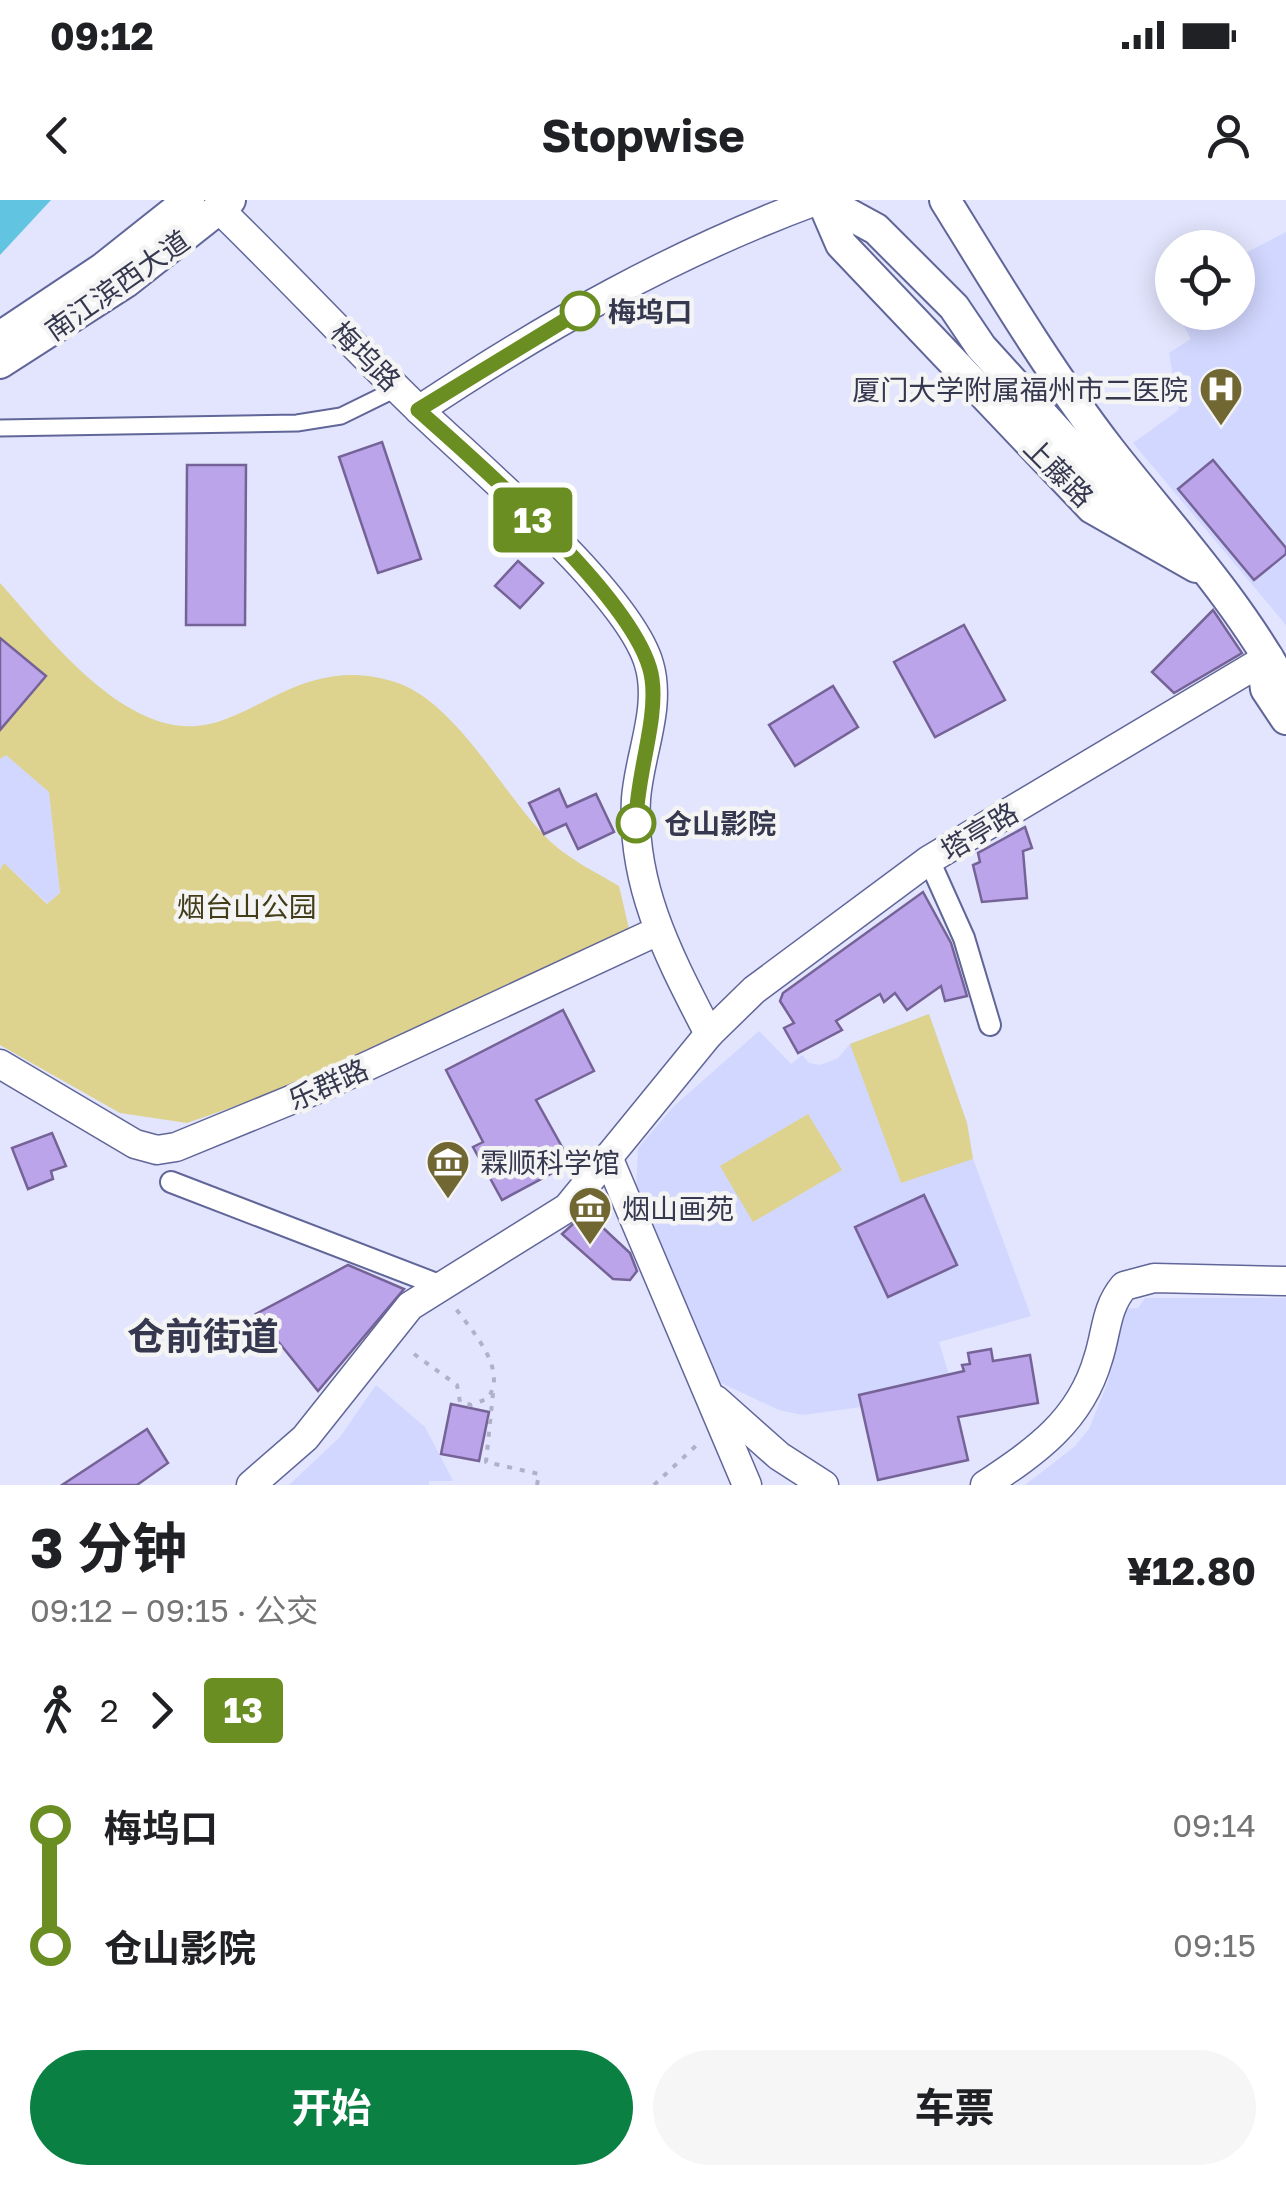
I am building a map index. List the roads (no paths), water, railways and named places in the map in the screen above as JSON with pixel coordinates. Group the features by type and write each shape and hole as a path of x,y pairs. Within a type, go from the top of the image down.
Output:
{"main road":[{"name":"南江滨西大道","path":"0,337 113,262 189,200"},
{"path":"821,200 876,229 954,308 981,346 1086,464 1210,575"},
{"name":"上藤路","path":"821,200 841,244 1092,508 1210,575"},
{"path":"945,200 1106,445 1210,575 1269,657 1286,689"},
{"name":"南江滨西大道","path":"0,363 126,282 224,204"},
{"path":"954,308 1036,342"},
{"path":"1269,657 1263,681 1286,719"}],"street":[{"path":"418,410 616,289 745,227 821,200"},
{"name":"梅坞路","path":"224,204 418,410 586,573 641,644 649,663 654,701 636,800 637,854 658,931 709,1034"},
{"path":"0,428 297,423 364,408 398,388"},
{"name":"塔亭路","path":"251,1485 292,1452 398,1319 439,1286 556,1218 709,1034 754,990 930,860 1269,657"},
{"path":"930,860 964,938 990,1025"},
{"name":"乐群路","path":"0,1064 136,1144 166,1150 320,1088 658,931"},
{"path":"608,1157 748,1485"},
{"path":"171,1182 439,1286"},
{"path":"985,1485 1036,1451 1070,1419 1096,1368 1106,1314 1124,1286 1154,1278 1286,1282"},
{"path":"704,1387 748,1431 824,1485"}],"place":[{"name":"梅坞口","path":"580,311"},
{"name":"厦门大学附属福州市二医院","path":"1221,427"},
{"name":"仓山影院","path":"636,823"},
{"name":"霖顺科学馆","path":"448,1200"},
{"name":"烟山画苑","path":"590,1246"}],"district":[{"name":"仓前街道","path":"203,1335"}],"park label":[{"name":"烟台山公园","path":"247,906"}]}
